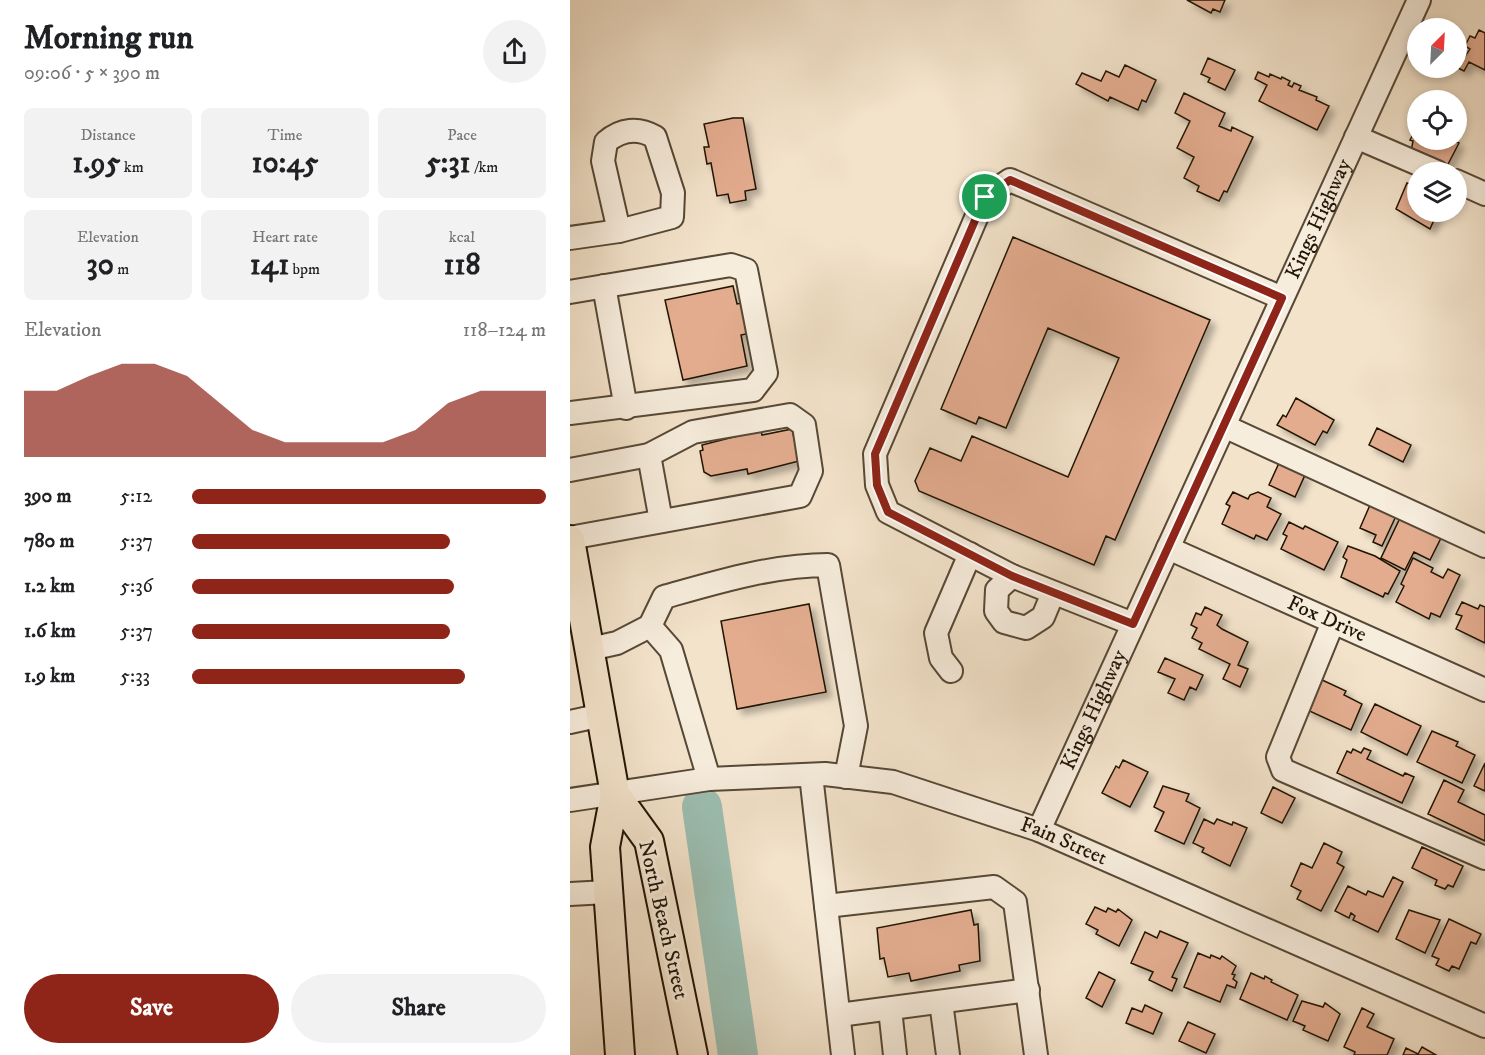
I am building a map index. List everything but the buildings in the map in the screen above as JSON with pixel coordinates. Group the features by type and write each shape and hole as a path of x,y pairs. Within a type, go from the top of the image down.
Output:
{"main road":[{"name":"North Beach Street","path":"570,539 582,642 602,715 615,794 605,848 620,1055"},
{"name":"North Beach Street","path":"615,794 650,841 693,1055"}],"street":[{"name":"Kings Highway","path":"1039,830 1419,0"},
{"path":"570,238 619,231 672,217 674,193 663,160 655,137 643,130 618,132 606,142 603,161 619,231"},
{"path":"1356,137 1414,162"},
{"path":"1133,624 1012,576 888,512 877,485 875,454 985,197 1010,180 1282,298"},
{"path":"1467,186 1485,194"},
{"path":"570,292 731,265 746,270 766,373 753,390 626,408 570,413"},
{"path":"604,286 626,408"},
{"path":"570,470 649,455 693,432 790,415 804,425 811,471 800,496 570,539"},
{"path":"1224,426 1485,546"},
{"path":"649,455 661,521"},
{"name":"Fox Drive","path":"1168,548 1485,690"},
{"path":"951,671 941,658 936,633 969,554"},
{"path":"582,642 617,643 650,626 664,597 712,583 801,565 828,566 856,726 846,777"},
{"path":"1012,576 997,590 996,611 1004,622 1026,628 1043,617 1053,593"},
{"path":"1333,622 1278,757 1283,770 1485,858"},
{"path":"650,626 671,650 709,779"},
{"path":"570,722 602,715"},
{"path":"811,775 843,1055"},
{"name":"Fain Street","path":"570,800 709,779 811,775 893,782 1039,830 1485,1026"},
{"path":"826,906 994,887 1015,902 1036,1055"},
{"path":"570,894 607,892"},
{"path":"838,1015 1028,990"},
{"path":"941,1002 948,1055"},
{"path":"890,1009 895,1055"}],"waterway":[{"path":"702,807 738,1055"}],"route":[{"path":"1010,180 1282,298 1133,624 1012,576 888,512 877,485 875,454 985,197 1010,180"}]}
